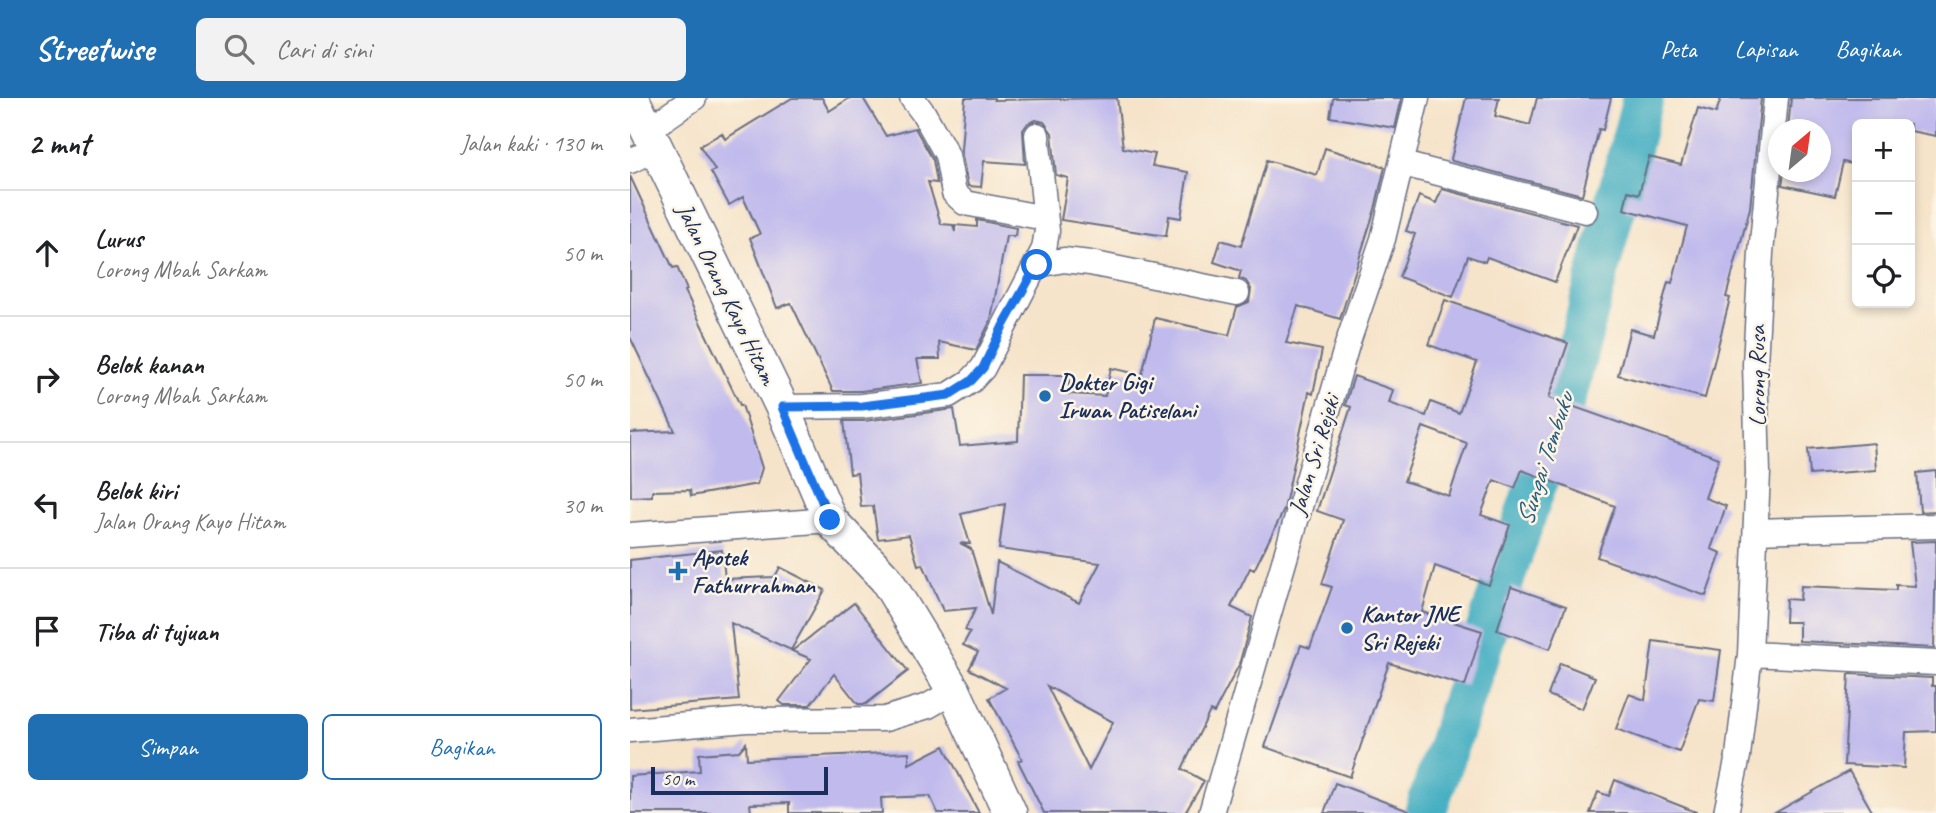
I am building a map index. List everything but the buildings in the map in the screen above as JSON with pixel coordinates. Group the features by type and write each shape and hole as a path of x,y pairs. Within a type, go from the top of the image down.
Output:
{"main road":[{"name":"Jalan Orang Kayo Hitam","path":"632,98 645,146 782,407 830,520 886,579 954,691 1010,813"}],"street":[{"path":"645,146 694,98"},
{"path":"912,98 947,155 954,193 965,203 1045,218"},
{"name":"Jalan Sri Rejeki","path":"1211,813 1273,592 1347,345 1383,239 1417,98"},
{"name":"Lorong Rusa","path":"1726,813 1738,756 1750,654 1758,473 1755,364 1761,253 1776,98"},
{"path":"782,407 862,406 949,395 971,381 983,368 1044,249 1047,231 1037,135"},
{"path":"1403,164 1585,211"},
{"path":"1037,265 1064,260 1090,263 1237,293"},
{"path":"630,536 830,520"},
{"path":"1756,531 1936,526"},
{"path":"1750,654 1936,663"},
{"path":"630,730 747,720 885,719 928,706 954,691"}],"waterway":[{"name":"Sungai Tembuku","path":"1425,813 1567,392 1643,98"}],"place":[{"name":"Dokter Gigi Irwan Patiselani","path":"1045,396"},
{"name":"Apotek Fathurrahman","path":"678,571"},
{"name":"Kantor JNE Sri Rejeki","path":"1347,628"}],"route":[{"path":"830,520 782,407 862,406 949,395 971,381 983,368 1037,265"}]}
